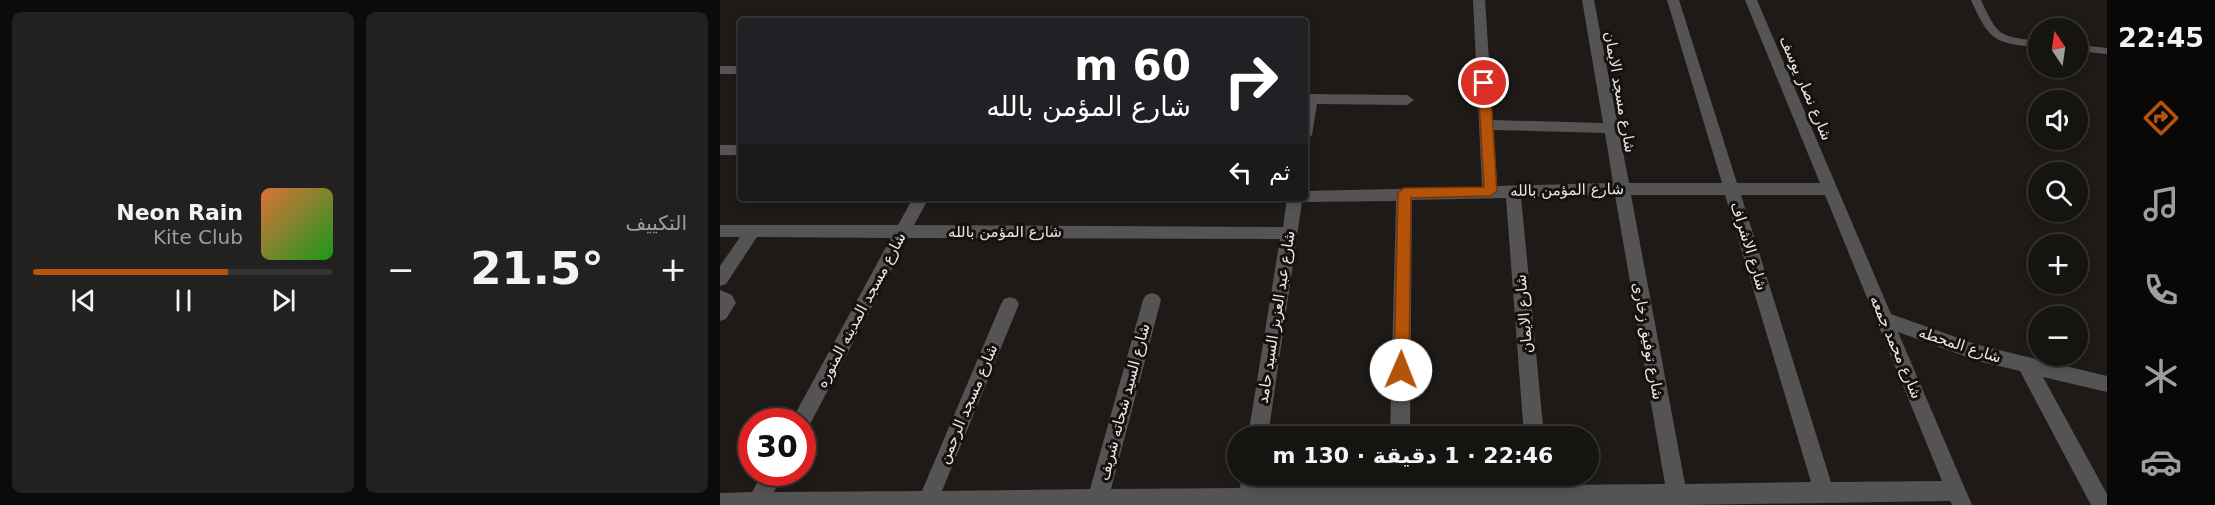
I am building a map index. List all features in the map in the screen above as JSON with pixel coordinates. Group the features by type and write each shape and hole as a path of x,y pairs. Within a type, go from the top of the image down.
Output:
{"street":[{"path":"1479,0 1490,191"},
{"name":"شارع مسجد الايمان","path":"1588,0 1620,189"},
{"name":"شارع الاشراف","path":"1673,0 1731,189 1818,497"},
{"name":"شارع نصار يوسف","path":"1751,0 1830,189"},
{"path":"720,70 738,70"},
{"path":"1308,99 1407,100"},
{"path":"1486,125 1610,128"},
{"path":"720,150 738,150"},
{"name":"شارع المؤمن بالله","path":"1308,196 1620,189 1830,189"},
{"name":"شارع توفيق زخارى","path":"1620,189 1678,499"},
{"name":"شارع محمد جمعه","path":"1830,189 1959,498"},
{"name":"شارع الايمان","path":"1513,191 1533,426"},
{"path":"1400,426 1404,193"},
{"name":"شارع مسجد المدينه المنوره","path":"808,408 919,201"},
{"name":"شارع عبد العزيز السيد حامد","path":"1260,426 1295,201"},
{"name":"شارع المؤمن بالله","path":"720,231 1290,233"},
{"path":"720,279 753,231"},
{"name":"شارع السيد شحاته شريف","path":"1097,502 1152,300"},
{"name":"شارع مسجد الرحمن","path":"927,503 1010,304"},
{"name":"شارع المحطه","path":"1885,319 1978,353 2107,384"},
{"path":"2027,366 2103,505"},
{"path":"757,504 767,486"},
{"path":"1248,501 1250,486"},
{"path":"720,503 1248,501 1399,492 1539,492 1678,499 1959,498"}],"lane":[{"path":"1976,0 1991,33 2007,41 2028,43"},
{"path":"2088,49 2107,51"}],"route":[{"path":"1401,370 1404,193 1490,191 1484,83"}]}
